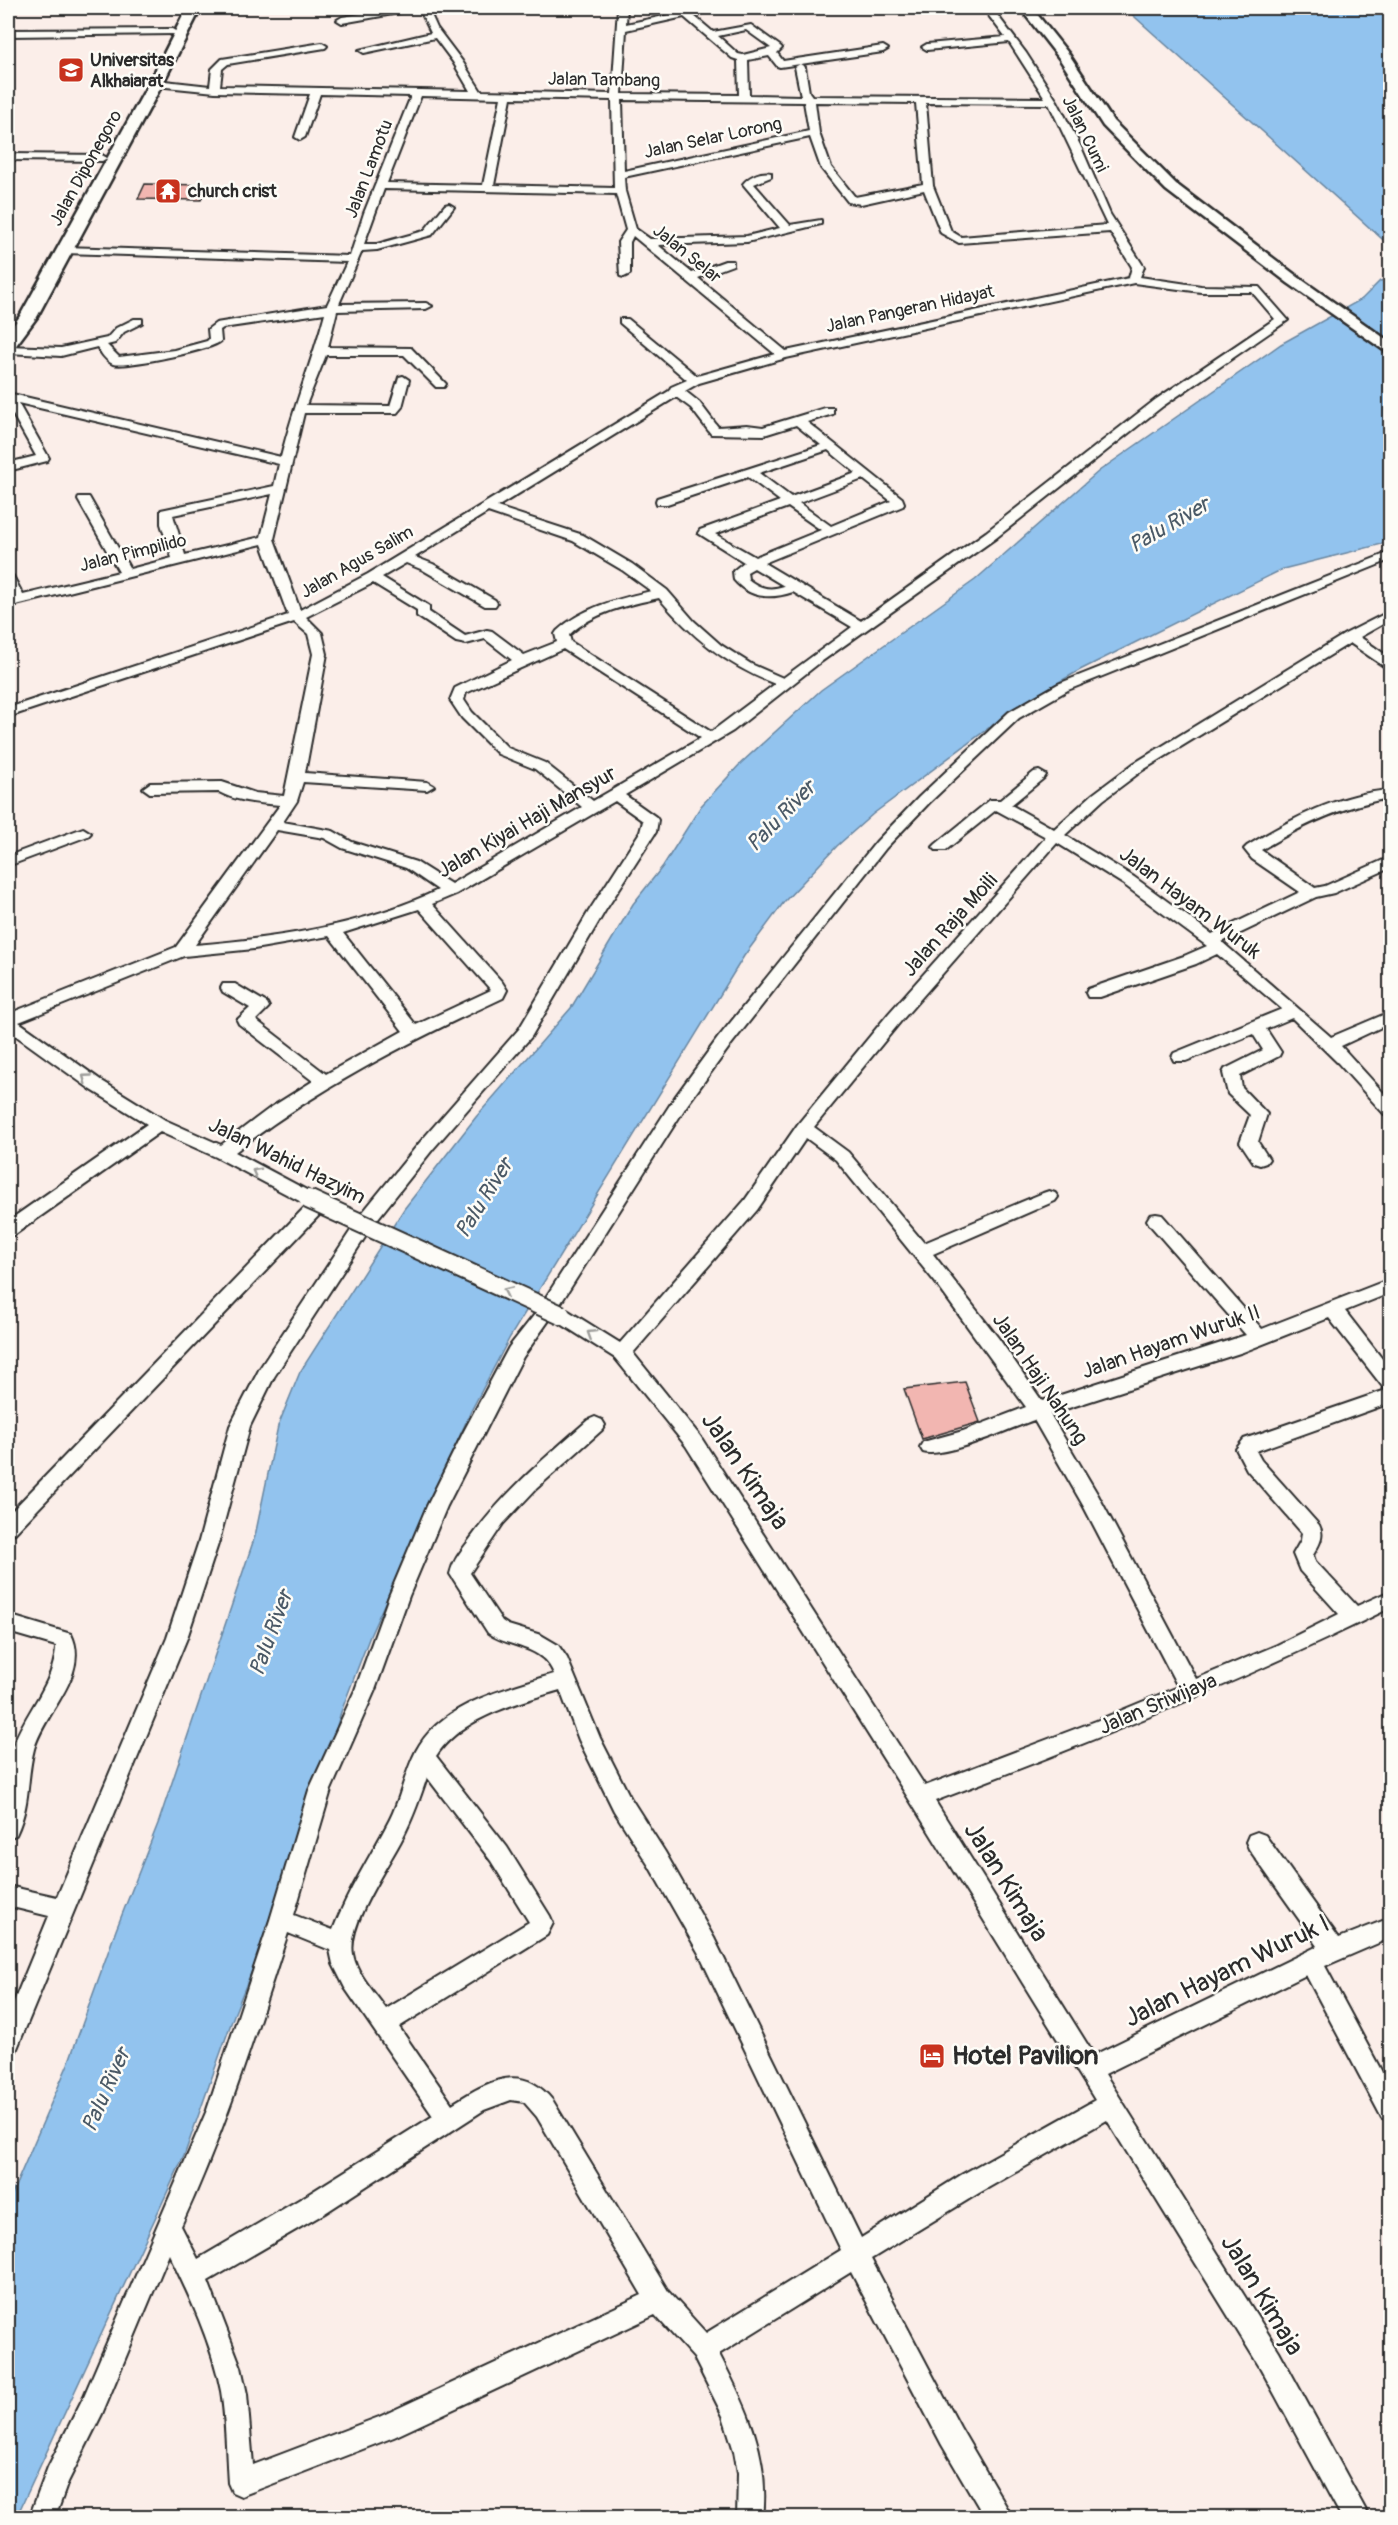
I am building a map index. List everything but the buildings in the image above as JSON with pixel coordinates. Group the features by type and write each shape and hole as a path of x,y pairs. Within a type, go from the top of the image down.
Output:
{"highway":[{"name":"Jalan Diponegoro","path":"8,328 54,251 183,8"},
{"name":"Jalan Diponegoro","path":"8,344 28,317 156,83 194,8"}],"main road":[{"path":"1026,8 1064,56 1108,123 1171,186 1293,280 1390,348"}],"street":[{"path":"342,20 410,8"},
{"path":"424,8 425,16 466,74 477,94"},
{"name":"Jalan Selar","path":"622,8 617,97 619,175 620,190 631,230 784,355"},
{"path":"621,28 713,8"},
{"name":"Jalan Cumi","path":"988,8 1012,39 1052,101 1076,147 1105,214 1138,267 1134,280"},
{"path":"686,14 735,56 743,58 772,53 777,48 748,27 711,35"},
{"path":"8,33 172,32"},
{"path":"364,50 437,35"},
{"path":"927,47 1012,39"},
{"path":"215,88 215,72 225,61 322,46"},
{"path":"772,53 780,64 883,49"},
{"path":"743,58 744,98"},
{"name":"Jalan Selar Lorong","path":"800,67 804,93 809,99 814,133 826,168 852,200 861,201 928,186"},
{"name":"Jalan Tambang","path":"156,83 215,88 617,97 1052,101"},
{"path":"300,137 316,90"},
{"name":"Jalan Lamotu","path":"267,539 299,409 321,351 332,308 356,254 417,92"},
{"path":"488,188 507,94"},
{"path":"921,99 928,186 946,233 959,240 1114,228"},
{"name":"Jalan Selar Lorong","path":"619,175 814,133"},
{"path":"8,157 102,158"},
{"path":"767,175 752,180 748,184 788,230"},
{"path":"380,186 620,190"},
{"path":"64,250 356,254 428,233 449,207"},
{"path":"648,242 733,241 817,222"},
{"path":"624,274 624,242 631,230"},
{"path":"691,277 729,263"},
{"name":"Jalan Pangeran Hidayat","path":"695,380 784,355 1134,280 1201,289 1255,289 1282,320 1158,403 991,535 861,627"},
{"path":"100,343 109,356 117,361 161,356 214,342 214,329 220,326 332,308 426,306"},
{"path":"8,349 53,352 111,341 120,330 138,321"},
{"path":"624,321 695,380"},
{"path":"321,351 407,351 415,356 418,363 440,384"},
{"path":"299,409 393,410 396,407 403,380"},
{"name":"Jalan Agus Salim","path":"8,713 296,617 373,577 675,390 695,380"},
{"path":"675,390 695,405 716,431 747,429 760,432 800,422 829,411"},
{"path":"8,397 285,462"},
{"path":"8,397 43,458 8,467"},
{"path":"793,587 771,594 752,589 741,580 740,570 898,503 896,498 800,422"},
{"path":"662,501 829,446"},
{"path":"749,472 830,531"},
{"path":"861,627 708,536 705,531 865,474"},
{"path":"180,561 167,524 166,513 281,488"},
{"path":"84,500 126,573"},
{"path":"484,507 578,538 627,567 662,593 696,633 730,659 757,673 784,683"},
{"path":"182,951 273,825 293,790 320,654 315,633 296,617 267,539"},
{"name":"Jalan Pimpilido","path":"13,601 267,539"},
{"path":"42,2517 57,2476 93,2405 219,2110 281,1920 320,1790 365,1690 399,1596 437,1506 516,1352 541,1319 681,1101 724,1042 881,845 924,800 1014,715 1063,687 1390,556"},
{"path":"404,557 428,567 490,603"},
{"path":"373,577 424,609 422,613 461,639 466,640 487,634 522,661"},
{"path":"8,579 13,601"},
{"path":"662,593 611,606 574,624 562,634 564,644 712,739"},
{"name":"Jalan Raja Moili","path":"622,1353 751,1205 804,1128 895,1017 1057,834 1098,797 1138,767 1350,637 1390,615"},
{"name":"Jalan Kiyai Haji Mansyur","path":"8,1021 182,951 248,946 332,930 424,904 451,891 712,739 861,627"},
{"path":"1350,637 1390,664"},
{"path":"564,644 522,661 460,691 458,700 467,716 503,751 540,766 592,808"},
{"path":"941,847 995,803 1001,806 1039,775"},
{"path":"150,788 222,788 232,793 255,798 293,790 427,786"},
{"path":"1312,893 1257,856 1252,849 1323,811 1361,799 1390,794"},
{"path":"8,2043 112,1787 177,1638 209,1541 240,1426 267,1373 369,1216 427,1145 525,1033 602,903 652,825 646,816 639,814 616,795"},
{"name":"Jalan Hayam Wuruk","path":"1001,806 1057,834 1122,875 1214,944 1330,1044 1390,1110"},
{"path":"273,825 328,834 347,845 411,865 451,891"},
{"path":"8,861 83,833"},
{"path":"1094,993 1190,960 1214,944 1312,893 1329,890 1390,862"},
{"path":"222,1153 276,1112 325,1082 413,1033 497,994 499,990 424,904"},
{"path":"332,930 413,1033"},
{"path":"230,988 261,1007 245,1020 325,1082"},
{"path":"1180,1057 1294,1011"},
{"path":"1330,1044 1390,1017"},
{"name":"Jalan Wahid Hazyim","path":"8,1021 96,1085 159,1124 222,1153 313,1202 561,1315"},
{"path":"1256,1026 1274,1052 1231,1073 1234,1090 1259,1114 1249,1142 1260,1160"},
{"path":"13,1227 159,1124"},
{"name":"Jalan Haji Nahung","path":"804,1128 842,1156 921,1252 992,1344 1038,1410 1091,1501 1190,1689"},
{"path":"921,1252 1048,1197"},
{"path":"8,1527 313,1202"},
{"path":"1156,1220 1259,1338"},
{"name":"Jalan Hayam Wuruk II","path":"930,1447 966,1438 1038,1410 1259,1338 1390,1287"},
{"path":"1332,1308 1390,1382"},
{"name":"Jalan Kimaja","path":"561,1315 622,1353 693,1441 920,1797 1270,2360 1357,2517"},
{"path":"1354,1617 1307,1565 1303,1554 1311,1540 1311,1531 1254,1465 1245,1449 1251,1444 1390,1396"},
{"path":"595,1425 529,1483 496,1518 460,1572 460,1577 475,1595 491,1624 502,1632 517,1635 551,1651 566,1679 590,1740 611,1782 706,1945 856,2255 951,2436 1000,2517"},
{"name":"Jalan Sriwijaya","path":"920,1797 1103,1728 1190,1689 1284,1651 1390,1599"},
{"path":"8,1624 64,1640 68,1652 63,1671 26,1740 20,1761 15,1807 8,1828"},
{"path":"448,2118 382,2024 345,1965 342,1944 348,1923 367,1882 403,1814 424,1757 440,1733 462,1719 533,1689 566,1679"},
{"path":"382,2024 539,1929 542,1923 499,1854 424,1757"},
{"path":"1257,1842 1334,1950"},
{"path":"8,1896 64,1909"},
{"path":"281,1920 342,1944"},
{"name":"Jalan Hayam Wuruk I","path":"1090,2069 1310,1961 1390,1928"},
{"path":"1310,1961 1390,2110"},
{"path":"193,2276 316,2204 476,2102 502,2090 516,2089 531,2092 545,2109 659,2300 703,2349 744,2436 754,2478 750,2517"},
{"path":"703,2349 970,2184 1112,2104"},
{"path":"168,2226 193,2276 228,2367 234,2394 241,2483 385,2428 659,2300"}],"water":[{"path":"1390,8 1390,246 1126,9"},
{"name":"Palu River","path":"1390,279 1390,542 1283,569 1080,670 1021,704 873,814 837,846 784,902 744,956 510,1337 471,1411 370,1636 341,1712 300,1851 234,2015 184,2156 16,2518 8,2517 8,2203 68,2064 116,1930 159,1821 255,1536 278,1426 300,1372 404,1209 476,1117 571,1008 633,904 663,866 701,806 741,763 821,690 975,580 1099,471 1281,344 1362,299 1380,281"}],"place":[{"name":"Universitas Alkhaiarat","path":"71,70"},
{"name":"church crist","path":"168,191"},
{"name":"Hotel Pavilion","path":"932,2056"}]}
